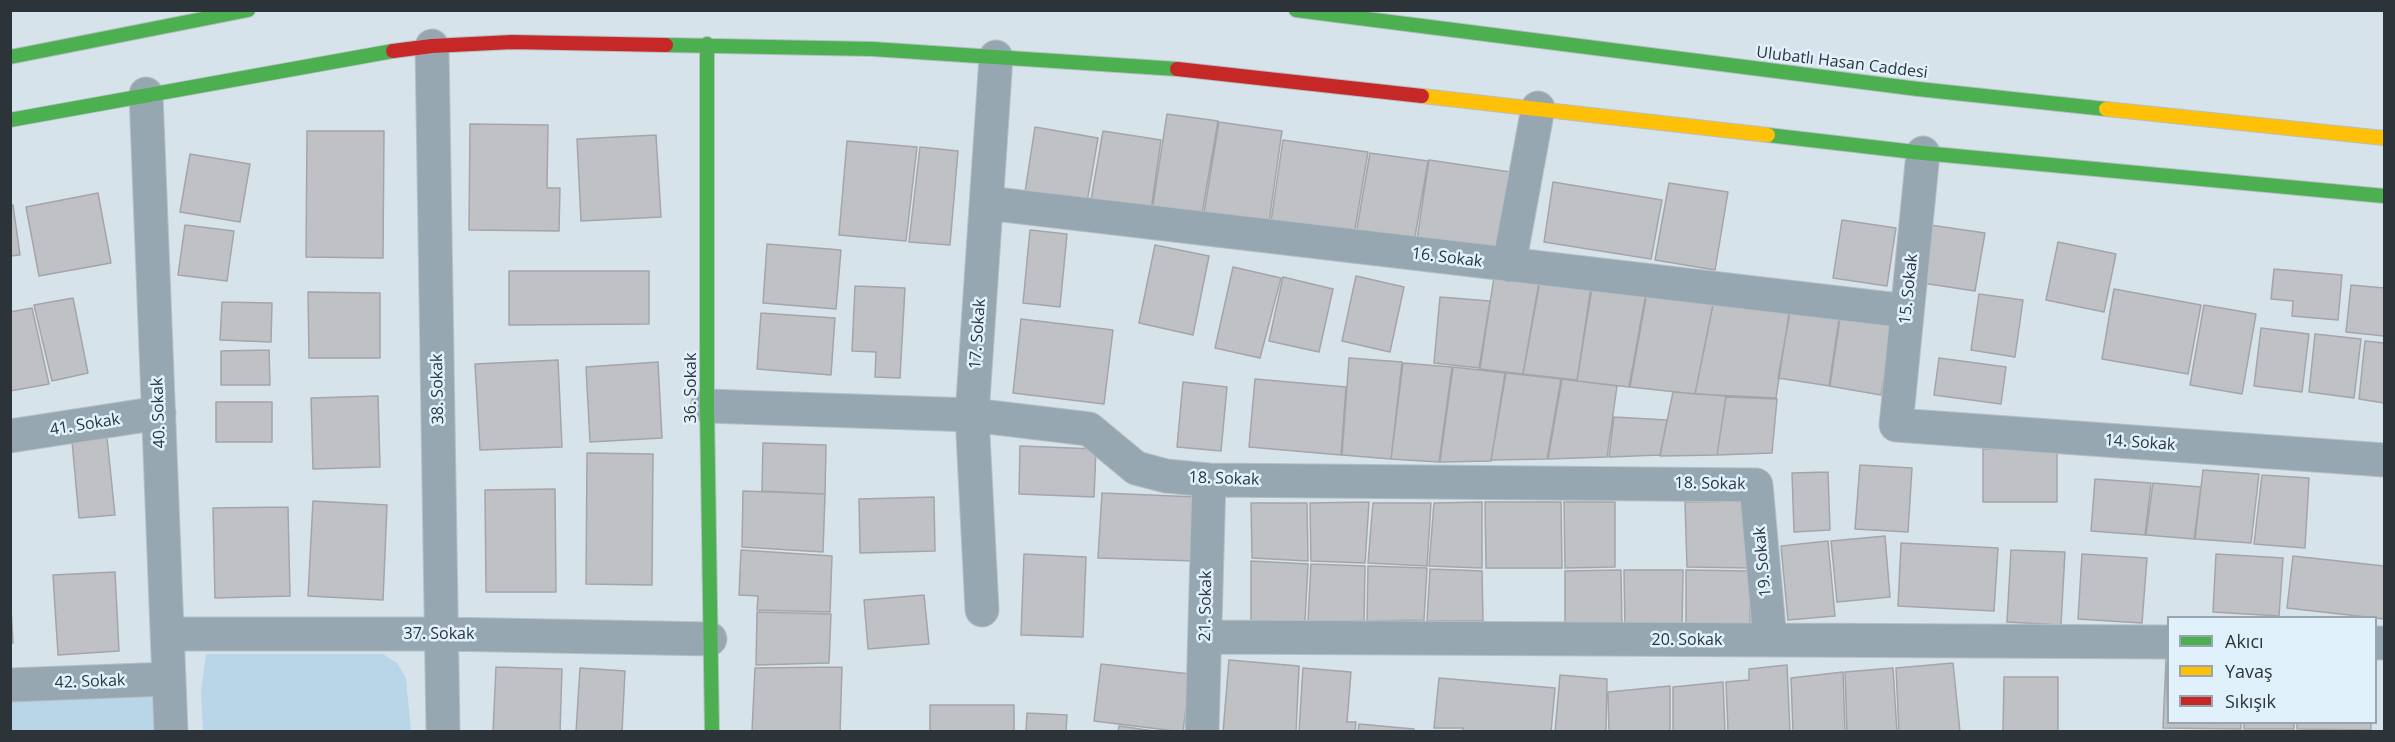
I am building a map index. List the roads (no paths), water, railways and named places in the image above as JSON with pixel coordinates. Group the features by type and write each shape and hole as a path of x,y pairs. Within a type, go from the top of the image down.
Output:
{"main road":[{"path":"10,57 248,10"},
{"name":"Ulubatlı Hasan Caddesi","path":"1296,10 1918,89 2385,138"},
{"path":"10,120 365,54 432,46 512,42 707,44 872,50 1183,69 1923,153 2385,196"},
{"name":"36. Sokak","path":"707,44 707,406 712,732"}],"street":[{"name":"38. Sokak","path":"432,46 443,732"},
{"name":"17. Sokak","path":"982,610 972,416 996,57"},
{"name":"40. Sokak","path":"146,94 171,732"},
{"path":"1509,265 1538,108"},
{"name":"15. Sokak","path":"1896,425 1923,153"},
{"name":"16. Sokak","path":"987,203 1907,310"},
{"name":"18. Sokak","path":"707,406 972,416 1089,429 1136,468 1166,476 1209,480 1756,485"},
{"name":"41. Sokak","path":"10,436 159,413"},
{"name":"14. Sokak","path":"1896,425 2385,460"},
{"name":"21. Sokak","path":"1202,732 1209,480"},
{"name":"19. Sokak","path":"1756,485 1770,640"},
{"name":"37. Sokak","path":"168,634 442,634 710,639"},
{"name":"20. Sokak","path":"1205,637 2167,642"},
{"name":"42. Sokak","path":"10,685 169,679"}]}
